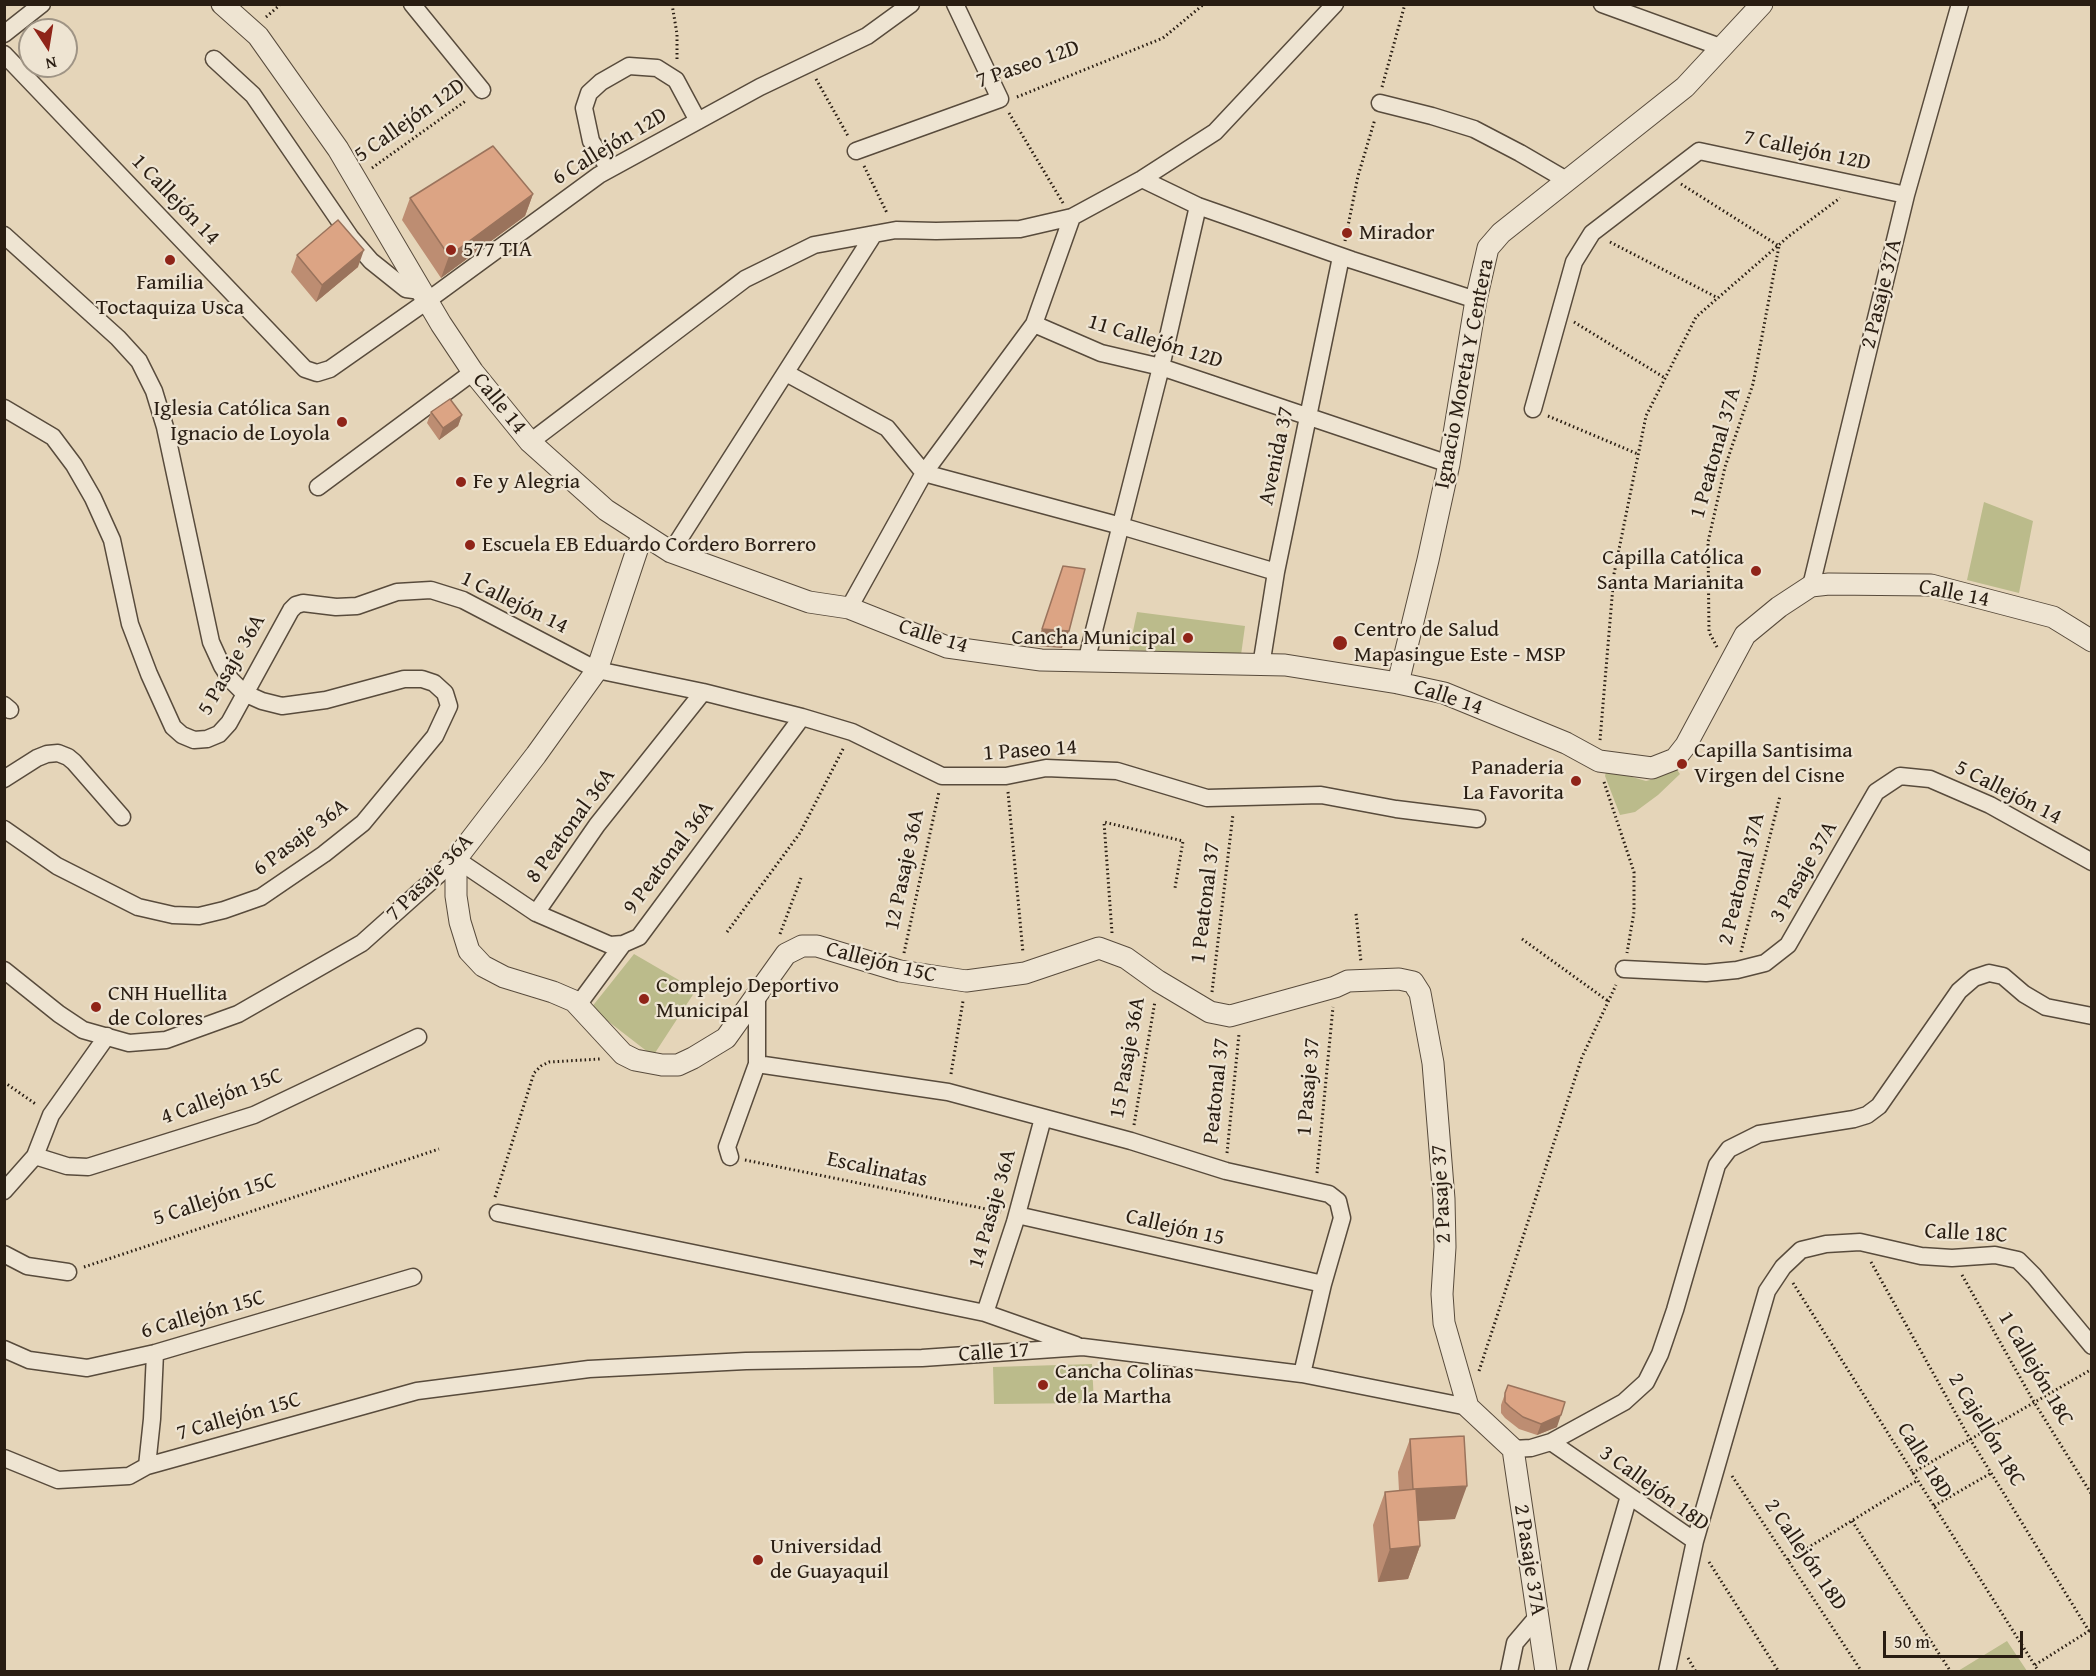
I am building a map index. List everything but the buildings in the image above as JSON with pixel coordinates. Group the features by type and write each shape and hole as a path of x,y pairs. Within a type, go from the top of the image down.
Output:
{"street":[{"path":"4,34 42,4"},
{"name":"Calle 14","path":"222,4 258,36 338,149 424,296 473,372 530,442 606,510 671,552 809,602 849,609 947,647 1041,660 1285,665 1398,683 1444,693 1566,743 1599,761 1652,768 1675,759 1686,745 1745,635 1779,607 1811,586 1829,584 1931,585 2053,617 2091,641"},
{"path":"412,4 482,90"},
{"name":"6 Callejón 12D","path":"317,373 330,369 424,296 599,175 760,87 867,36 911,4"},
{"path":"955,4 1000,99"},
{"path":"530,442 745,279 814,245 896,230 1020,229 1072,217 1142,179 1215,132 1335,4"},
{"path":"1602,4 1723,48"},
{"name":"Ignacio Moreta Y Centera","path":"1398,683 1449,464 1476,300 1488,248 1493,241 1685,87 1762,4"},
{"name":"2 Pasaje 37A","path":"1811,586 1906,195 1960,4"},
{"name":"1 Callejón 14","path":"4,54 305,369 317,373"},
{"path":"214,58 253,95 351,238 371,261 406,289 424,296"},
{"path":"609,169 591,141 584,108 589,93 601,82 629,66 657,68 676,80 698,121"},
{"name":"7 Paseo 12D","path":"856,151 1000,99"},
{"path":"1380,103 1474,129 1568,181"},
{"name":"7 Callejón 12D","path":"1667,175 1698,150 1906,195"},
{"path":"1533,409 1574,261 1592,233 1667,175"},
{"path":"1142,179 1198,206 1341,257 1476,300"},
{"path":"1086,662 1161,367 1198,206"},
{"path":"849,609 924,473 1034,324 1072,217"},
{"path":"671,552 874,234"},
{"path":"4,235 117,338 139,361 154,391 165,427 211,642 231,680 244,693"},
{"name":"Avenida 37","path":"1261,666 1276,572 1341,257"},
{"name":"11 Callejón 12D","path":"1034,324 1101,353 1161,367 1449,464"},
{"path":"318,487 473,372"},
{"path":"786,373 887,428 924,473 1121,526 1276,572"},
{"name":"5 Pasaje 36A","path":"4,408 53,437 74,465 93,498 112,540 130,624 173,727 182,735 194,740 207,739 219,734 229,723 291,610 303,603"},
{"name":"7 Pasaje 36A","path":"4,970 83,1030 129,1044 166,1040 238,1014 362,944 456,859 597,670 642,535"},
{"name":"1 Callejón 14","path":"303,603 357,606 397,592 431,590 463,600 597,670"},
{"name":"1 Paseo 14","path":"597,670 703,692 852,732 942,776 1006,776 1046,768 1117,771 1208,798 1321,795 1396,809 1477,819"},
{"name":"6 Pasaje 36A","path":"4,829 57,866 138,907 173,915 199,916 224,910 261,897 324,854 363,823 435,736 449,706 445,693 434,683 422,679 404,679 326,700 282,706 244,693"},
{"name":"8 Peatonal 36A","path":"456,859 536,913 597,825 703,692"},
{"name":"9 Peatonal 36A","path":"536,913 610,945 623,944 639,937 802,717"},
{"path":"4,779 37,758 58,753 74,762 122,817"},
{"name":"5 Callejón 14","path":"1900,776 1930,778 1990,805 2091,862"},
{"name":"3 Pasaje 37A","path":"1624,969 1706,973 1737,970 1765,963 1788,945 1876,792 1900,776"},
{"name":"Callejón 15C","path":"456,859 456,897 460,922 469,951 483,966 504,977 553,992 578,1005 623,1054 642,1062 662,1065 678,1065 726,1038 786,954 802,946 817,946 900,971 966,981 1025,973 1099,948 1113,952"},
{"path":"578,1005 623,944"},
{"path":"1113,952 1210,1012 1230,1016 1335,987 1348,981 1362,979"},
{"path":"1468,1407 1513,1449 1531,1448 1551,1442 1624,1402 1646,1382 1660,1354 1717,1165 1729,1149 1759,1134 1867,1115 1879,1106 1959,991 1974,978 1989,973 2002,976 2024,994 2046,1007 2091,1016"},
{"name":"2 Pasaje 37","path":"1362,979 1399,979 1413,982 1420,993 1433,1064 1444,1199 1445,1247 1442,1294 1444,1323 1468,1407"},
{"path":"730,1157 727,1147 757,1064 757,994"},
{"path":"4,1191 34,1156 51,1115 107,1036"},
{"name":"4 Callejón 15C","path":"34,1156 67,1166 88,1167 254,1115 418,1037"},
{"path":"757,1064 948,1092 1131,1141 1226,1171 1323,1192 1338,1202 1342,1218 1323,1284 1302,1374"},
{"name":"14 Pasaje 36A","path":"985,1313 1017,1215 1042,1118"},
{"path":"498,1213 985,1313 1083,1347"},
{"name":"Callejón 15","path":"1017,1215 1323,1284"},
{"name":"Calle 18C","path":"1783,1267 1801,1250 1826,1244 1860,1242 1921,1256 1952,1258 1995,1255 2018,1260 2034,1276 2091,1346"},
{"path":"4,1254 27,1266 68,1272"},
{"path":"1667,1671 1695,1541 1767,1291 1783,1267"},
{"name":"6 Callejón 15C","path":"4,1349 29,1360 87,1368 155,1353 412,1277"},
{"name":"Calle 17","path":"490,1382 589,1369 746,1360 922,1358 1083,1347 1302,1374 1468,1407"},
{"path":"147,1466 155,1353"},
{"name":"7 Callejón 15C","path":"4,1458 58,1480 129,1476 147,1466 417,1391 490,1382"},
{"name":"3 Callejón 18D","path":"1551,1442 1695,1541"},
{"name":"2 Pasaje 37A","path":"1513,1449 1546,1671"},
{"path":"1578,1671 1629,1496"},
{"path":"1509,1671 1515,1643 1538,1616"}],"path":[{"path":"672,4 677,34 676,80"},
{"name":"7 Paseo 12D","path":"1000,99 1020,96 1163,38 1204,4"},
{"path":"1341,257 1358,176 1380,103 1381,90 1405,4"},
{"name":"5 Callejón 12D","path":"356,179 482,90"},
{"path":"1000,99 1072,217"},
{"name":"1 Peatonal 37A","path":"1667,175 1779,246 1753,384 1725,467 1708,542 1709,632 1727,668"},
{"path":"1592,233 1718,298"},
{"path":"1560,314 1665,378"},
{"path":"1533,409 1638,454"},
{"path":"727,932 800,833 852,732"},
{"name":"12 Pasaje 36A","path":"900,971 942,776"},
{"path":"1006,776 1025,973"},
{"name":"2 Peatonal 37A","path":"1737,970 1780,796"},
{"name":"1 Peatonal 37","path":"1210,1012 1235,797"},
{"path":"1113,952 1104,822 1183,841 1175,888"},
{"path":"1356,914 1362,979"},
{"path":"1522,939 1609,1001"},
{"path":"948,1092 966,981"},
{"name":"15 Pasaje 36A","path":"1131,1141 1158,981"},
{"name":"1 Pasaje 37","path":"1323,1192 1335,987"},
{"name":"Peatonal 37","path":"1226,1171 1241,1014"},
{"path":"498,1213 494,1207 494,1200 534,1072 549,1062 594,1060 623,1054"},
{"path":"4,1082 51,1115"},
{"name":"5 Callejón 15C","path":"68,1272 439,1149"},
{"name":"Escalinatas","path":"730,1157 1017,1215"},
{"name":"2 Cajellón 18C","path":"1860,1242 1991,1473 2090,1630"},
{"name":"1 Callejón 18C","path":"1952,1258 2034,1402 2091,1495"},
{"name":"Calle 18D","path":"1783,1267 2039,1671"},
{"path":"1912,1473 2091,1369"},
{"name":"2 Callejón 18D","path":"1720,1457 1862,1671"},
{"path":"1934,1506 1991,1473"},
{"path":"1788,1560 1918,1480"},
{"path":"1852,1521 1951,1671"},
{"name":"3 Callejón 18D","path":"1695,1541 1779,1671"},
{"path":"2035,1665 2090,1630"}],"green space":[{"path":"1984,502 2033,521 2019,593 1967,580"},
{"name":"Cancha Municipal","path":"1137,612 1245,626 1241,655 1129,650"},
{"path":"1675,767 1680,774 1658,795 1635,812 1620,815 1605,776 1606,772 1611,771 1646,781"},
{"name":"Complejo Deportivo Municipal","path":"634,954 696,990 653,1056 591,1008"},
{"name":"Cancha Colinas de la Martha","path":"1092,1364 1094,1403 994,1404 993,1367"},
{"path":"2007,1641 2027,1671 1958,1671"}],"place":[{"name":"Mirador","path":"1347,233"},
{"name":"577 TIA","path":"451,250"},
{"name":"Familia Toctaquiza Usca","path":"170,260"},
{"name":"Iglesia Católica San Ignacio de Loyola","path":"342,422"},
{"name":"Fe y Alegria","path":"461,482"},
{"name":"Escuela EB Eduardo Cordero Borrero","path":"470,545"},
{"name":"Capilla Católica Santa Marianita","path":"1756,571"},
{"name":"Cancha Municipal","path":"1188,638"},
{"name":"Centro de Salud Mapasingue Este - MSP","path":"1340,643"},
{"name":"Capilla Santisima Virgen del Cisne","path":"1682,764"},
{"name":"Panaderia La Favorita","path":"1576,781"},
{"name":"Complejo Deportivo Municipal","path":"644,999"},
{"name":"CNH Huellita de Colores","path":"96,1007"},
{"name":"Cancha Colinas de la Martha","path":"1043,1385"},
{"name":"Universidad de Guayaquil","path":"758,1560"}]}
